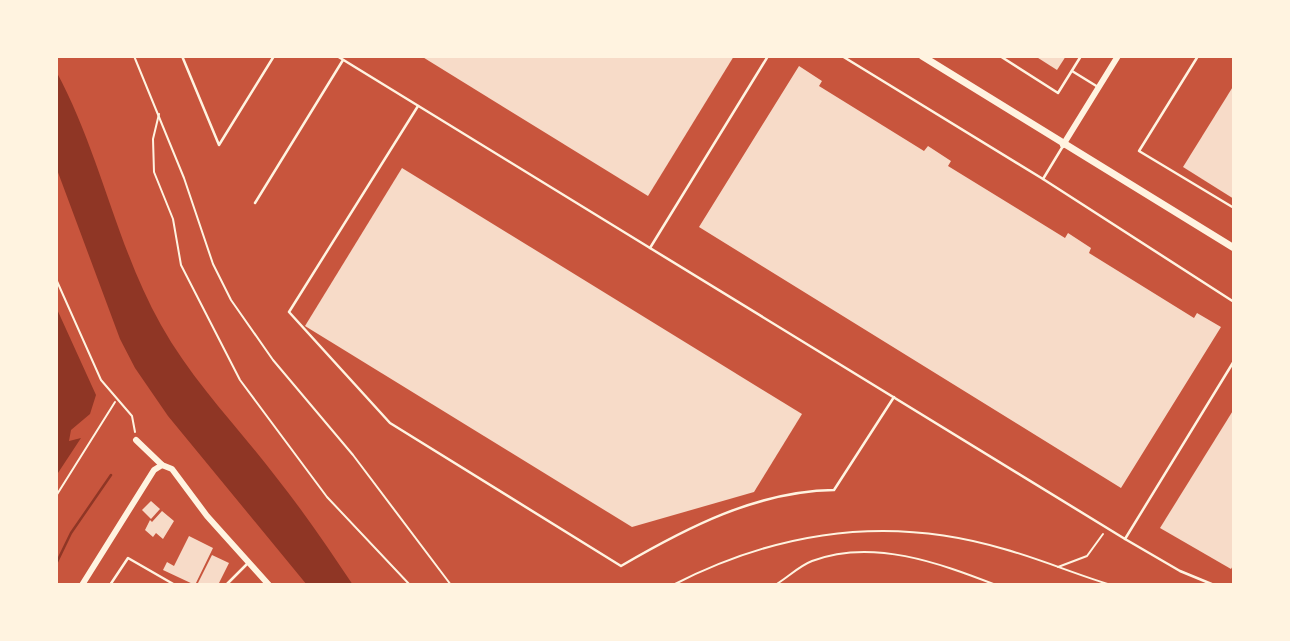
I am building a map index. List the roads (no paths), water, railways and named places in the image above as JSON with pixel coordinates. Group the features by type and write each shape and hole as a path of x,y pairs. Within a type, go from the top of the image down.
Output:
{"street":[{"path":"922,56 1234,248"},
{"path":"1063,145 1118,56"},
{"path":"136,440 162,465 172,469 269,585"},
{"path":"82,585 154,470 162,465"}],"lane":[{"path":"182,56 219,145 274,56"},
{"path":"337,56 1125,539 1180,571 1214,585"},
{"path":"650,248 768,56"},
{"path":"842,56 1043,179 1234,302"},
{"path":"1000,56 1058,93 1081,56"},
{"path":"1198,56 1139,151 1234,208"},
{"path":"255,204 343,60"},
{"path":"1072,71 1098,87"},
{"path":"418,106 289,312 390,423 621,566 681,531 726,513 803,490 834,490 894,397"},
{"path":"1043,179 1063,145"},
{"path":"1125,539 1234,361"},
{"path":"110,585 128,558 175,585"},
{"path":"226,585 248,563"}],"waterway":[{"path":"56,564 71,533 111,475"}]}
